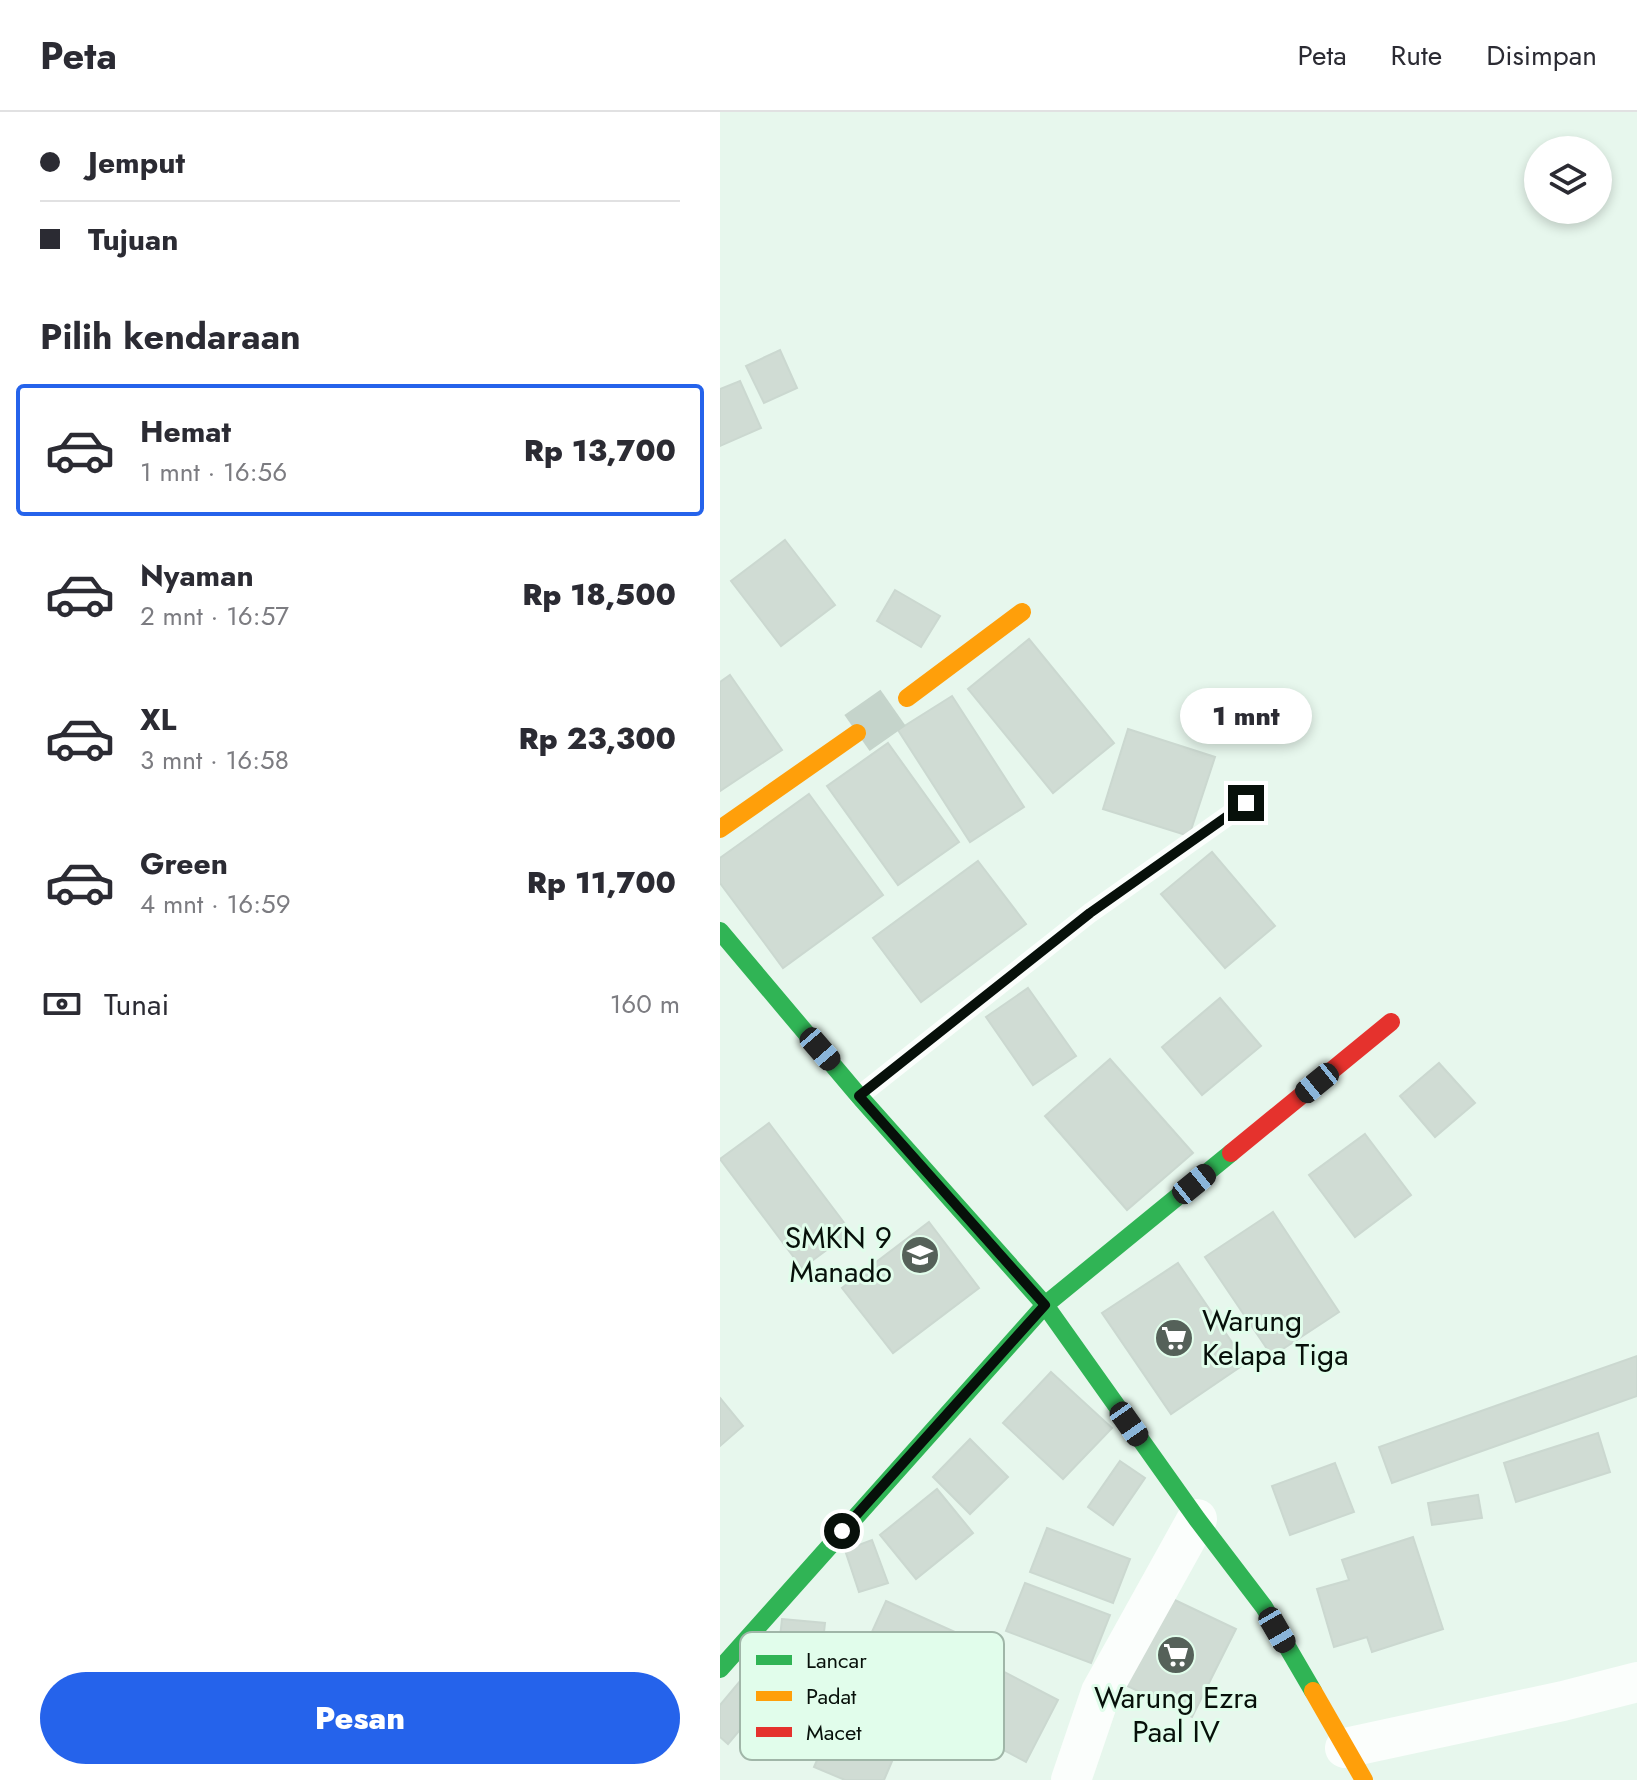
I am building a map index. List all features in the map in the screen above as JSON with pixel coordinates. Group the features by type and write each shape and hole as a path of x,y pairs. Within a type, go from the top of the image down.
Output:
{"street":[{"path":"907,698 1022,612"},
{"path":"720,829 857,733"},
{"path":"720,931 859,1096 1045,1305 1197,1519 1264,1607 1354,1764 1637,1682"},
{"path":"753,1632 1045,1305 1391,1022"},
{"path":"1071,1780 1101,1692 1197,1519"},
{"path":"720,1669 740,1647"}],"lane":[{"path":"859,1096 1090,913 1246,803"}],"building":[{"path":"780,350 797,388 764,403 746,366"},
{"path":"740,381 761,428 720,446 720,389"},
{"path":"785,540 835,605 781,646 731,581"},
{"path":"895,590 940,616 921,647 877,621"},
{"path":"1029,639 1114,743 1053,793 968,689"},
{"path":"730,675 782,750 720,791 720,682"},
{"path":"952,696 1024,807 970,842 898,730"},
{"path":"1128,729 1215,757 1189,836 1103,809"},
{"path":"888,743 959,842 898,885 827,786"},
{"path":"809,794 883,895 783,968 720,883 720,858"},
{"path":"1212,852 1275,926 1225,968 1161,894"},
{"path":"978,861 1026,924 921,1002 873,938"},
{"path":"1028,988 1076,1056 1033,1085 986,1017"},
{"path":"1220,998 1261,1046 1202,1095 1162,1047"},
{"path":"1110,1059 1193,1153 1127,1210 1045,1116"},
{"path":"1439,1063 1475,1103 1435,1137 1400,1096"},
{"name":"SMKN 9 Manado","path":"769,1123 851,1232 802,1268 720,1159"},
{"path":"1365,1134 1411,1195 1355,1237 1309,1175"},
{"path":"1273,1212 1339,1312 1272,1356 1205,1257"},
{"name":"SMKN 9 Manado","path":"929,1222 979,1288 893,1353 842,1288"},
{"name":"Warung Kelapa Tiga","path":"1178,1263 1246,1363 1171,1414 1102,1313"},
{"path":"1637,1356 1637,1396 1392,1483 1379,1447"},
{"path":"1051,1372 1112,1428 1063,1479 1003,1423"},
{"path":"720,1398 743,1426 720,1446"},
{"path":"1598,1433 1610,1472 1516,1502 1504,1463"},
{"path":"970,1439 1008,1477 970,1514 933,1477"},
{"path":"1120,1461 1145,1478 1113,1525 1088,1507"},
{"path":"1335,1463 1354,1512 1290,1535 1272,1486"},
{"path":"937,1489 973,1533 916,1579 880,1535"},
{"path":"1478,1495 1482,1518 1432,1525 1428,1503"},
{"path":"1047,1528 1130,1559 1113,1603 1030,1572"},
{"path":"1413,1537 1443,1629 1372,1652 1367,1637 1334,1647 1317,1589 1349,1580 1342,1560"},
{"path":"872,1540 888,1583 859,1592 845,1550"},
{"path":"1025,1583 1110,1615 1091,1663 1006,1631"},
{"name":"Warung Ezra Paal IV","path":"1160,1593 1236,1629 1192,1717 1117,1681"},
{"path":"886,1601 955,1632 872,1632"},
{"path":"782,1619 825,1623 824,1632 781,1632"},
{"path":"1004,1672 1058,1700 1026,1762 1004,1750"},
{"path":"740,1681 740,1730 728,1744 720,1737 720,1705"},
{"path":"817,1760 893,1760 884,1780 845,1780 814,1767"}],"tunnel":[{"path":"857,733 907,698"}],"traffic: fast":[{"path":"720,931 859,1096 1045,1305 1197,1519 1264,1607 1313,1691"},
{"path":"753,1632 1045,1305 1231,1153"},
{"path":"720,1669 740,1647"}],"traffic: slow":[{"path":"907,698 1022,612"},
{"path":"720,829 857,733"},
{"path":"1313,1691 1364,1780"}],"traffic: jam":[{"path":"1231,1153 1391,1022"}],"place":[{"name":"SMKN 9 Manado","path":"920,1255"},
{"name":"Warung Kelapa Tiga","path":"1174,1338"},
{"name":"Warung Ezra Paal IV","path":"1176,1655"}],"route":[{"path":"842,1531 1045,1305 859,1096 1090,913 1246,803"}]}
